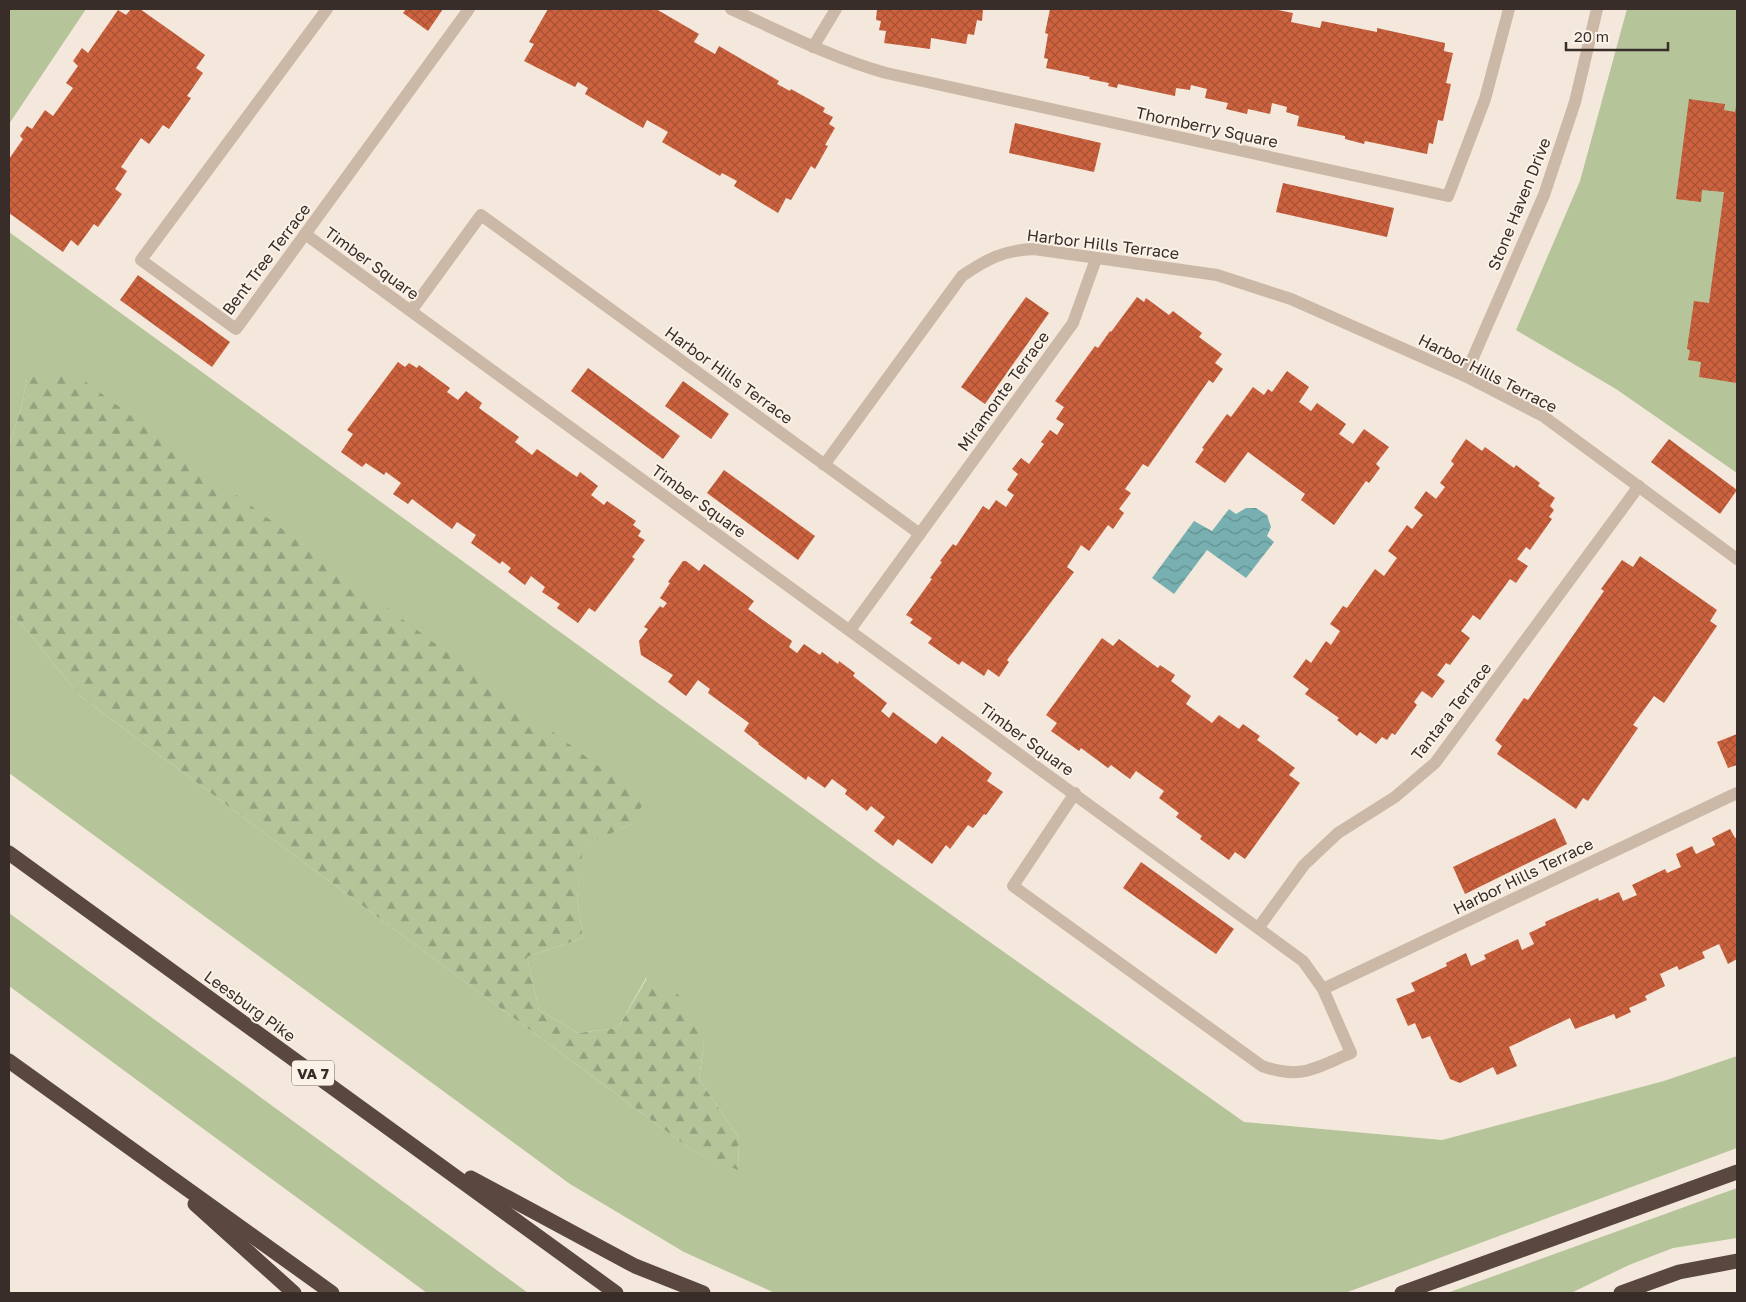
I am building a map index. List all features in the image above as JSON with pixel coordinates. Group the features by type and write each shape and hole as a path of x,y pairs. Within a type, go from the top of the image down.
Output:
{"highway":[{"name":"Leesburg Pike","path":"9,853 616,1293"},
{"path":"9,1062 332,1293"},
{"path":"422,1152 635,1266 703,1293"},
{"path":"141,1157 294,1293"},
{"path":"1402,1293 1737,1172"},
{"path":"1621,1293 1678,1272 1737,1261"}],"street":[{"name":"Bent Tree Terrace","path":"327,9 141,260 236,329 468,9"},
{"path":"731,9 813,47 836,9"},
{"name":"Thornberry Square","path":"813,47 859,65 886,73 1448,196 1485,99 1509,9"},
{"name":"Stone Haven Drive","path":"1465,376 1544,195 1575,102 1597,9"},
{"name":"Harbor Hills Terrace","path":"411,311 481,215 824,465 962,276 985,260 1014,250 1034,249 1217,275 1290,299 1465,376 1543,416 1737,558"},
{"name":"Timber Square","path":"305,234 1075,793 1259,927 1303,961 1323,989 1351,1053 1304,1072 1282,1073 1262,1066 1013,886 1075,793"},
{"name":"Miramonte Terrace","path":"850,630 1073,322 1096,259"},
{"path":"824,465 920,534"},
{"name":"Tantara Terrace","path":"1259,927 1304,865 1338,833 1395,797 1435,763 1639,486"},
{"name":"Harbor Hills Terrace","path":"1323,989 1737,793"}],"green space":[{"path":"9,9 86,9 9,124"},
{"path":"1627,9 1737,9 1737,473 1616,389 1516,330 1580,181"},
{"path":"9,232 884,867 1244,1122 1442,1140 1664,1081 1737,1056 1737,1148 1345,1293 775,1293 684,1252 570,1184 9,773 9,615 20,622 80,696 693,1151 738,1169 739,1138 699,1079 704,1043 646,978 618,1028 578,1033 539,1010 527,957 583,938 577,899 582,847 631,824 27,378 22,405 9,447"},
{"path":"70,370 645,801 631,824 583,847 577,899 583,938 527,957 539,1010 578,1033 618,1028 647,978 675,989 704,1043 699,1079 739,1138 738,1170 693,1151 80,696 20,622 9,615 9,447 22,405 27,378"},
{"path":"9,913 528,1293 427,1293 9,986"},
{"path":"1737,1188 1737,1238 1673,1248 1629,1265 1571,1293 1447,1293"}],"water":[{"path":"1246,508 1256,508 1267,515 1271,527 1267,536 1274,542 1246,578 1207,550 1174,594 1152,578 1194,521 1212,531 1229,509 1236,514"}],"building":[{"path":"131,9 140,9 205,55 196,68 203,73 187,96 191,98 169,129 163,125 149,144 141,138 121,167 127,171 115,189 122,194 98,227 94,224 78,246 71,240 63,252 9,213 9,159 23,139 20,136 27,126 32,129 45,110 53,116 73,88 66,83 78,66 73,61 82,48 88,53 118,10 126,15"},
{"path":"406,9 443,9 428,31 403,13"},
{"path":"548,9 656,9 699,34 694,42 715,54 719,46 779,81 777,84 790,91 791,89 825,108 823,112 833,117 829,124 835,128 825,145 828,146 815,169 811,166 791,200 786,198 778,213 734,186 737,181 722,173 720,176 662,142 668,132 647,120 643,128 585,94 588,88 578,82 575,87 524,61 534,44 529,42"},
{"path":"877,9 983,9 982,21 977,20 974,35 968,34 966,44 931,38 930,49 884,43 886,31 879,30 881,21 876,20"},
{"path":"1050,9 1273,9 1293,13 1291,22 1320,28 1322,21 1377,32 1377,28 1445,43 1444,51 1453,53 1446,83 1451,84 1443,121 1438,120 1433,144 1429,143 1427,154 1365,141 1364,144 1345,139 1345,136 1297,126 1299,116 1286,112 1287,107 1272,103 1270,114 1248,109 1247,114 1226,109 1228,103 1205,98 1207,89 1191,85 1190,90 1176,88 1175,96 1118,84 1117,88 1108,86 1109,83 1089,79 1090,77 1046,68 1048,59 1044,58 1048,34 1045,33"},
{"path":"1689,99 1725,104 1724,110 1735,112 1737,101 1737,383 1699,377 1701,362 1688,360 1690,350 1687,349 1694,301 1709,303 1724,192 1702,190 1701,202 1676,199"},
{"path":"1015,123 1101,143 1094,172 1009,153"},
{"path":"1283,183 1394,208 1387,237 1276,212"},
{"path":"138,275 230,342 212,367 120,300"},
{"path":"1026,297 1049,313 985,404 961,387"},
{"path":"1137,297 1144,302 1146,298 1169,315 1173,311 1202,333 1199,337 1222,354 1215,363 1223,369 1213,383 1209,380 1148,467 1143,464 1125,489 1131,493 1119,509 1124,513 1113,529 1108,525 1089,551 1081,545 1067,567 1074,572 1007,660 1009,662 999,677 988,669 984,676 962,661 959,665 928,643 932,638 910,623 913,619 906,615 932,579 930,578 942,562 940,561 953,544 956,546 983,506 989,510 996,500 1006,507 1014,495 1007,490 1018,474 1012,469 1021,458 1029,464 1044,444 1041,442 1050,430 1057,435 1064,424 1056,419 1064,407 1055,401 1095,346 1098,348"},
{"path":"398,362 405,367 409,363 417,368 419,365 450,388 447,392 458,400 466,391 482,403 479,408 519,437 515,442 532,455 537,449 577,477 580,472 598,486 591,495 604,505 607,501 636,521 633,525 641,531 638,536 645,540 632,557 635,559 595,612 589,608 578,623 557,608 560,604 542,592 545,587 531,576 525,585 508,572 511,568 502,561 500,564 471,543 476,535 457,522 452,529 412,499 408,504 393,494 401,483 386,472 384,475 366,463 362,467 341,452 353,434 347,430"},
{"path":"588,368 680,436 663,459 571,391"},
{"path":"1287,371 1309,387 1299,402 1311,411 1317,403 1346,424 1339,434 1353,444 1364,429 1389,447 1376,464 1380,468 1369,483 1366,481 1334,525 1301,500 1305,494 1248,452 1225,483 1195,462 1204,449 1202,448 1227,414 1231,417 1253,387 1264,395 1268,389 1272,392"},
{"path":"683,381 729,414 711,439 665,406"},
{"path":"1466,439 1482,451 1485,447 1514,468 1516,465 1540,483 1538,486 1555,498 1550,506 1554,510 1549,517 1552,519 1530,550 1526,547 1517,559 1528,566 1516,583 1510,579 1480,620 1473,615 1461,631 1470,638 1450,665 1446,663 1437,675 1445,681 1432,698 1422,691 1414,702 1417,705 1395,735 1392,733 1387,740 1382,737 1376,744 1360,732 1357,736 1337,720 1339,718 1305,694 1309,689 1293,677 1306,659 1311,663 1326,641 1331,645 1340,631 1330,624 1343,606 1347,608 1375,569 1384,576 1397,558 1388,551 1407,525 1412,529 1423,515 1414,508 1426,491 1436,499 1445,487 1440,483 1454,464 1451,461"},
{"path":"1669,439 1737,490 1720,514 1651,462"},
{"path":"724,470 815,536 798,560 707,493"},
{"path":"1640,556 1717,610 1710,621 1717,626 1664,703 1654,696 1633,725 1638,728 1588,801 1583,798 1576,809 1497,754 1502,746 1495,740 1524,698 1528,700 1604,591 1601,589 1622,560 1633,567"},
{"path":"683,561 686,561 699,571 704,564 754,601 748,609 792,641 789,647 797,653 804,644 820,655 822,652 838,664 839,661 855,673 853,676 887,703 881,711 889,718 893,712 936,744 942,736 992,773 987,781 1003,792 986,815 984,814 973,828 968,825 950,849 946,845 932,864 898,839 893,846 874,831 885,817 871,806 867,811 845,794 847,790 832,779 825,788 808,776 806,780 758,744 744,731 749,723 708,693 710,689 698,680 686,696 668,682 673,675 641,655 639,641 648,629 644,627 660,606 663,608 667,603 660,598 670,583 668,582"},
{"path":"1102,638 1113,646 1119,639 1158,668 1160,665 1175,675 1171,681 1191,696 1186,704 1212,723 1219,715 1239,729 1243,724 1260,736 1257,740 1295,768 1289,775 1300,783 1245,859 1235,852 1229,860 1200,839 1202,836 1176,817 1179,813 1159,798 1164,791 1136,771 1130,779 1111,765 1108,768 1081,748 1079,751 1051,731 1057,723 1046,715"},
{"path":"1737,734 1737,765 1728,768 1717,742"},
{"path":"1555,818 1567,844 1465,894 1453,867"},
{"path":"1730,829 1735,838 1737,837 1737,959 1728,964 1719,944 1702,952 1705,958 1679,970 1677,966 1660,974 1665,986 1645,996 1647,1000 1629,1008 1631,1012 1616,1019 1614,1014 1575,1029 1570,1018 1509,1047 1517,1066 1497,1075 1493,1067 1460,1083 1450,1079 1430,1036 1422,1039 1415,1023 1408,1026 1396,999 1415,991 1411,983 1447,966 1446,963 1466,953 1471,966 1486,959 1484,955 1518,939 1522,950 1534,944 1529,933 1546,925 1545,922 1598,898 1599,901 1619,892 1623,901 1637,895 1632,885 1665,869 1667,873 1681,867 1676,854 1692,846 1696,854 1715,845 1712,838"},
{"path":"1141,862 1234,929 1216,954 1123,888"}]}
